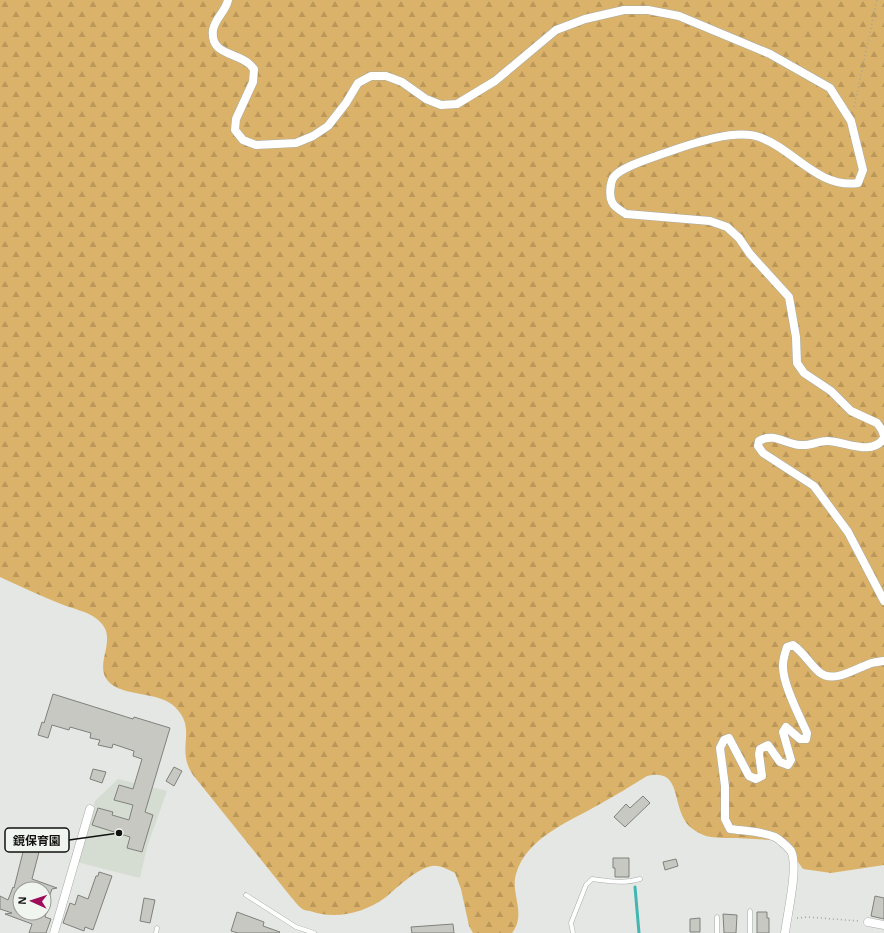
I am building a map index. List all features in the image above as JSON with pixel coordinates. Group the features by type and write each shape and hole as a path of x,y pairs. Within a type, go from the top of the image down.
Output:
{"street":[{"path":"228,0 228,5 216,20 213,30 214,40 221,51 248,63 254,69 253,82 236,119 235,130 243,140 256,146 296,143 314,136 328,126 346,103 358,83 371,76 386,76 402,82 426,99 441,105 457,104 495,81 556,30 585,19 624,10 648,10 679,16 770,54 830,88 851,121 863,170 858,183 849,184 832,181 814,172 777,145 758,136 745,135 718,137 695,142 640,162 618,172 613,179 610,189 612,202 617,208 626,214 710,221 727,227 739,238 750,254 789,297 796,338 797,363 804,372 831,391 851,411 877,423 882,430 884,437 881,443 872,448 857,447 825,441 809,445 799,445 766,436 760,441 758,446 763,453 814,486 848,532 884,601"},
{"path":"785,933 790,908 794,863 791,851 776,837 730,829 725,819 725,786 720,748 724,740 729,738 749,776 756,779 762,776 759,754 760,748 768,745 780,762 788,765 791,760 783,732 786,727 800,739 806,739 807,733 790,694 782,667 783,656 787,647 793,645 800,650 820,673 830,677 852,672 870,664 884,661"},
{"path":"54,933 90,809"},
{"path":"868,922 884,925"}],"lane":[{"path":"573,933 571,923 586,885 592,879 623,882 632,882 640,879"},
{"path":"246,895 296,927 314,933"},
{"path":"750,911 750,933"},
{"path":"717,917 717,933"}],"path":[{"path":"851,121 877,0"},
{"path":"787,918 808,917 868,922"}],"shaded area":[{"path":"118,779 167,791 147,847 140,878 77,862 95,801"}],"green space":[{"path":"0,0 884,0 884,865 831,873 803,869 788,841 717,838 704,835 690,827 684,819 672,783 667,778 659,775 647,776 606,801 563,824 539,840 529,850 521,861 516,874 515,889 518,918 512,933 473,933 469,926 461,889 455,873 438,866 432,866 420,871 378,903 359,911 339,915 329,915 302,909 193,775 186,758 186,726 181,714 175,707 160,698 122,690 108,681 103,671 107,634 101,623 89,614 53,601 0,577"}],"building":[{"path":"53,694 133,719 134,717 170,728 145,812 153,815 142,852 127,848 130,837 92,825 98,808 113,812 112,815 129,820 133,805 114,800 119,785 133,789 142,759 133,756 134,751 113,744 112,748 98,745 100,740 90,738 91,733 70,727 69,730 52,725 48,738 38,735 42,722 44,723"},
{"path":"174,767 182,771 174,786 166,781"},
{"path":"93,769 106,772 102,783 90,779"},
{"path":"643,796 650,803 625,827 614,817 626,804 630,808"},
{"path":"24,848 39,852 32,879 38,881 16,881"},
{"path":"613,858 629,858 629,877 615,877"},
{"path":"676,859 678,866 665,870 663,862"},
{"path":"99,872 112,876 93,930 85,927 84,931 63,923 70,903 75,905 78,895 88,899 96,876 98,876"},
{"path":"12,890 12,913 0,909 0,896 8,900"},
{"path":"875,896 884,898 884,919 871,916"},
{"path":"144,898 155,900 150,923 140,921"},
{"path":"237,912 264,922 263,926 280,932 238,933 231,931"},
{"path":"757,912 767,912 767,918 769,918 769,933 757,933"},
{"path":"12,913 12,917 5,914"},
{"path":"723,914 737,915 736,933 724,933"},
{"path":"700,918 700,932 690,932 690,919"},
{"path":"24,921 50,921 46,933 29,933 32,924"},
{"path":"453,924 454,933 412,933 411,927"}],"waterway":[{"path":"635,887 639,933"}],"place":[{"name":"鏡保育園","path":"119,833"}]}
